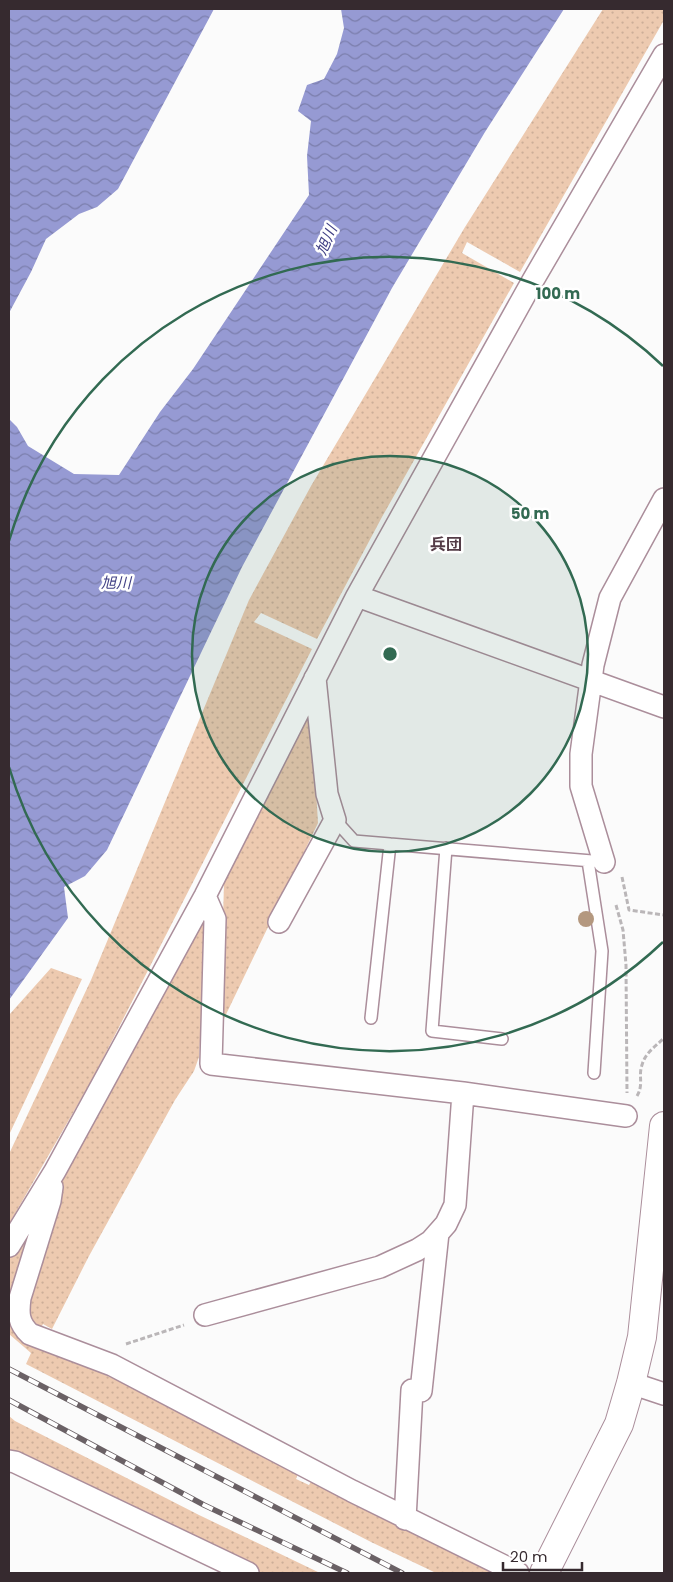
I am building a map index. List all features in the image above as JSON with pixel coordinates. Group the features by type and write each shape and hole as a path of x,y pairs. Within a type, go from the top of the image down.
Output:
{"street":[{"path":"9,1246 55,1171 205,896 357,596 532,282 664,55"},
{"path":"596,862 581,786 581,754 593,665 610,598 664,499"},
{"path":"357,596 664,707"},
{"path":"279,922 334,820 328,794 315,678"},
{"path":"205,896 214,919 211,1064 463,1093 626,1116"},
{"path":"204,1315 380,1267 417,1250 431,1241 446,1224 455,1205 463,1093"},
{"path":"544,1573 619,1424 631,1383 642,1336 659,1230 664,1126"},
{"path":"55,1171 50,1201 20,1298 18,1313 23,1328 30,1334 112,1365 405,1519 518,1573"},
{"path":"405,1519 412,1390 421,1391 438,1233"},
{"path":"631,1383 664,1394"},
{"path":"9,1461 15,1462 248,1573"}],"lane":[{"path":"334,820 354,841 596,862 602,951 594,1073"},
{"path":"371,1018 390,844"},
{"path":"446,848 432,1031 502,1040"}],"path":[{"path":"596,862 622,930 626,966 628,1069 626,1116"},
{"path":"626,1116 641,1088 641,1066 648,1053 664,1038"},
{"path":"91,1357 196,1321 204,1315"}],"shaded area":[{"path":"603,9 664,9 664,20 520,272 467,242 462,253 514,283 382,517 317,639 261,613 254,622 312,649 93,1078 9,1224 9,1154 91,980 249,600 311,486 465,227"},
{"path":"311,705 318,823 220,1027 224,883 233,858"},
{"path":"205,923 207,928 199,1057 194,1071 175,1100 89,1256 52,1329 43,1324 39,1332 30,1324 26,1298 66,1167 198,924"},
{"path":"51,968 82,979 9,1135 9,1015"},
{"path":"46,1201 9,1316 9,1259"},
{"path":"9,1316 34,1343 157,1398 298,1474 296,1479 309,1485 312,1480 490,1571 490,1573 434,1572 371,1542 26,1364 31,1353 9,1334"},
{"path":"9,1416 15,1421 199,1515 320,1573 261,1573 9,1454"}],"water":[{"path":"9,9 214,9 118,189 97,207 79,214 46,239 9,313"},
{"name":"旭川","path":"341,9 564,9 485,132 392,288 242,567 107,850 85,876 64,887 68,918 9,1000 9,419 17,427 28,446 74,474 119,475 160,412 193,369 309,195 307,156 311,121 298,111 307,85 324,79 337,54 344,28"}],"railway":[{"path":"9,1369 402,1573"},
{"path":"9,1400 204,1505 347,1573"}],"district":[{"name":"兵団","path":"446,544"}]}
